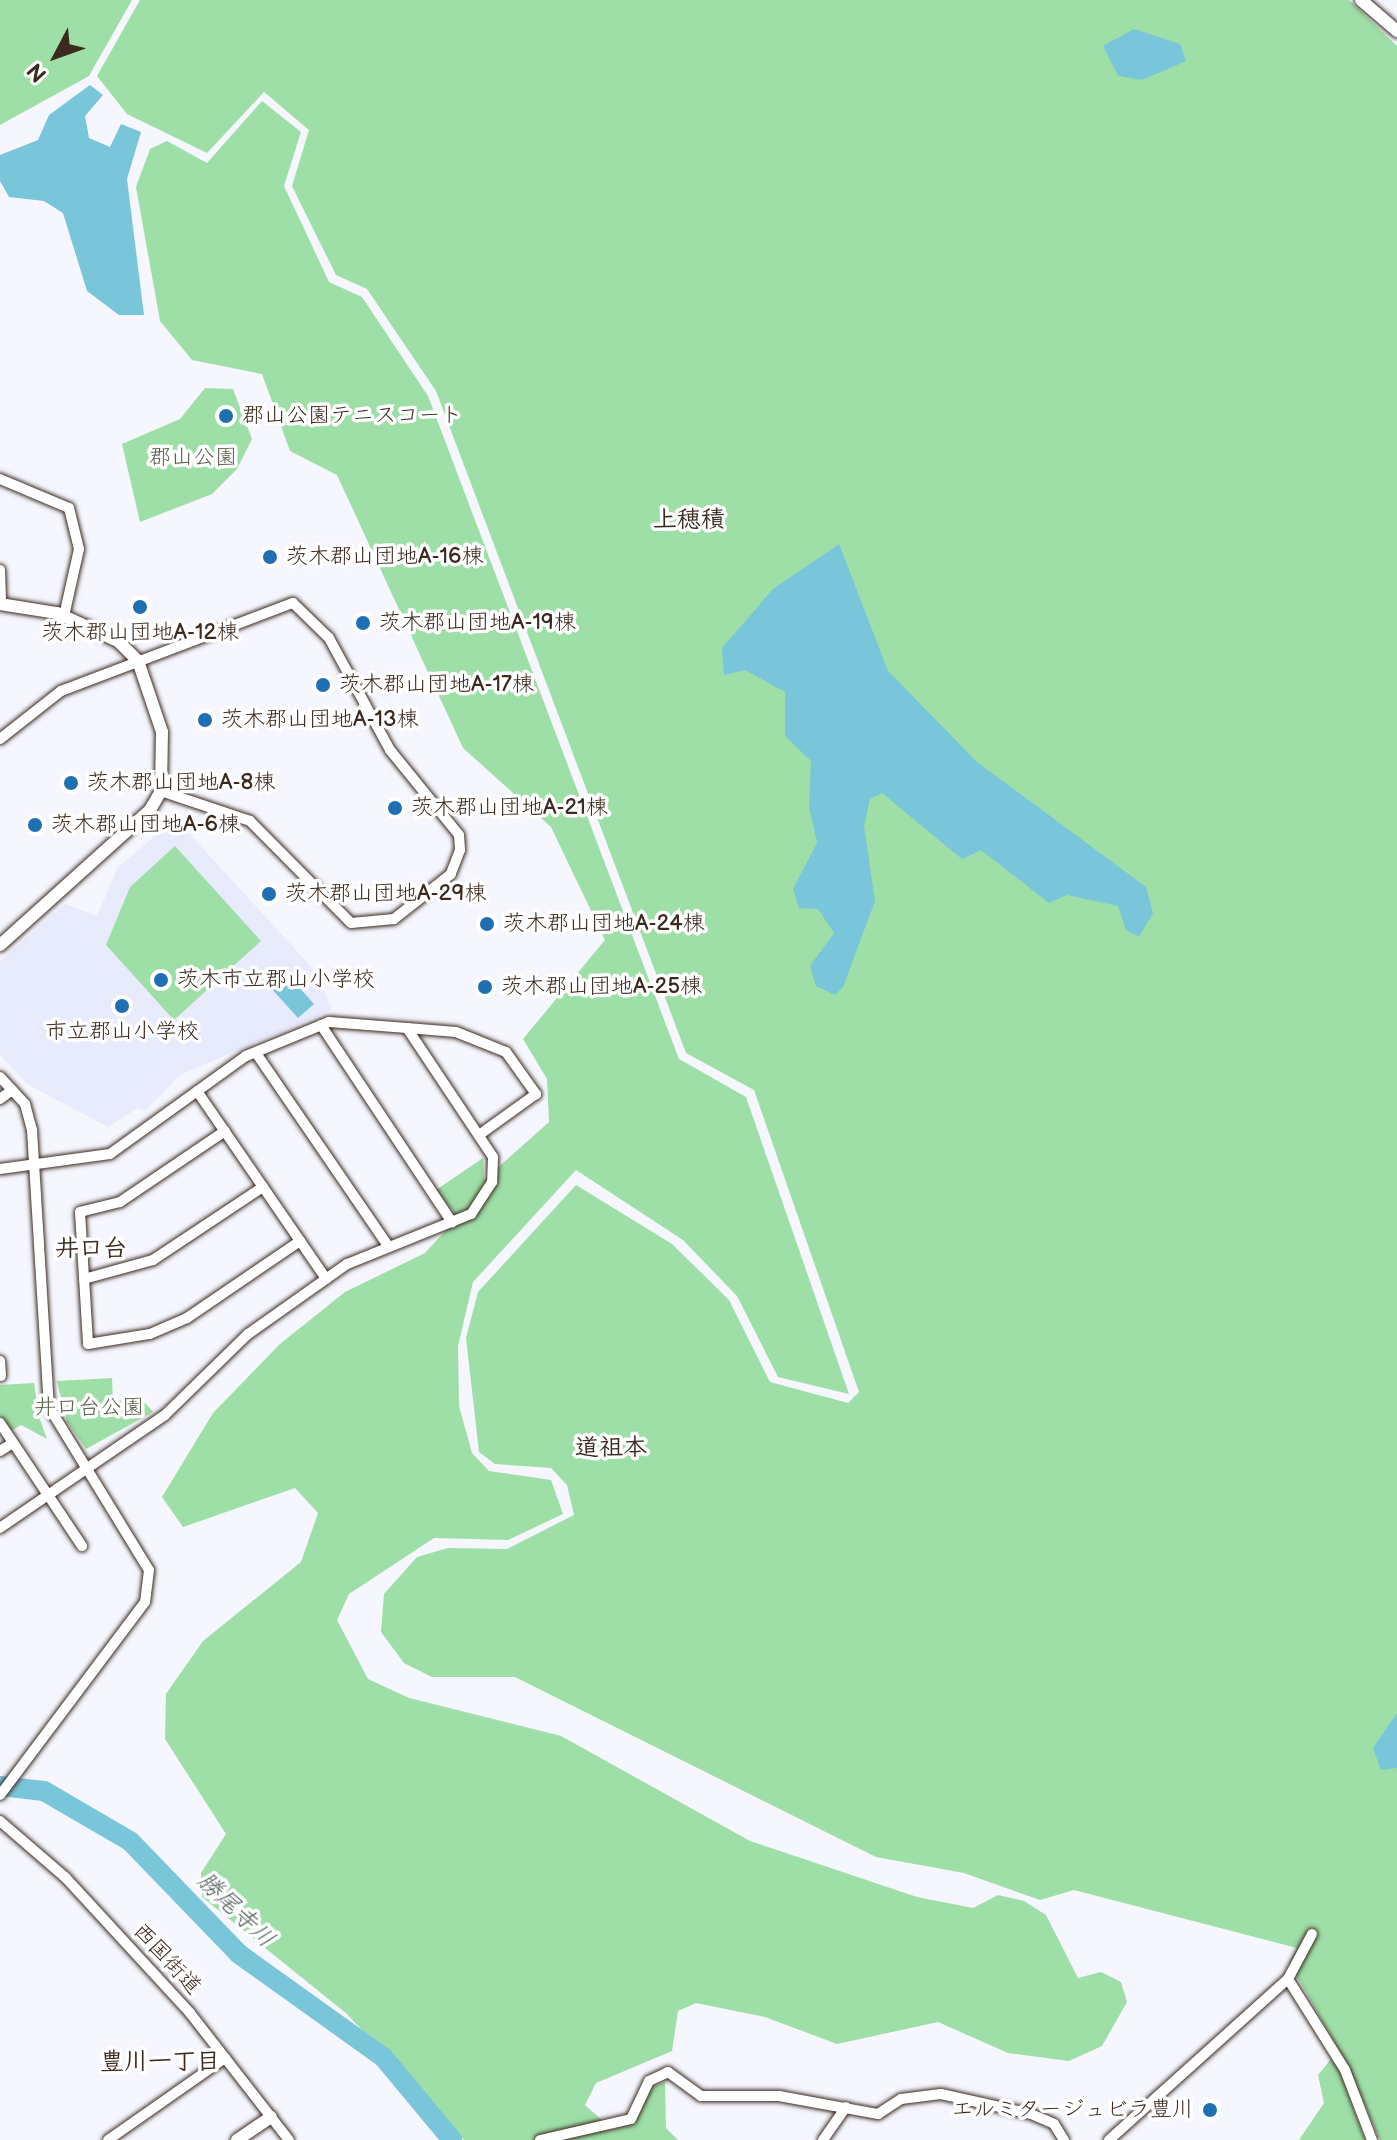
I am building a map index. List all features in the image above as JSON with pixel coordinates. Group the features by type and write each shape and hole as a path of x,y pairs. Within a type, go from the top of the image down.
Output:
{"street":[{"path":"1361,0 1397,31"},
{"path":"0,479 69,508 79,549 64,616"},
{"path":"0,570 0,604 64,616 118,641 138,661 162,732 161,791 138,823 0,945"},
{"path":"0,739 61,691 281,605 308,610 390,750 459,835 460,850 451,874 394,919 351,923 250,821 161,791"},
{"path":"321,1025 452,1222"},
{"path":"0,1169 110,1154 256,1053 321,1025 456,1032 506,1052 536,1094 479,1135"},
{"path":"0,1528 165,1415 248,1334 326,1279 389,1247 471,1214 492,1182 493,1157 407,1028"},
{"path":"256,1053 389,1247"},
{"path":"0,1077 25,1104 34,1166 42,1371 64,1442 142,1552 149,1570 145,1602 0,1795"},
{"path":"0,1099 12,1090"},
{"path":"197,1091 326,1279"},
{"path":"225,1131 120,1202 80,1212 88,1344 116,1342 187,1318 300,1241"},
{"path":"84,1279 153,1260 263,1187"},
{"path":"0,1361 1,1376"},
{"path":"0,1423 82,1546"},
{"path":"0,1451 13,1443"},
{"name":"西国街道","path":"0,1821 66,1878 225,2058 289,2140"},
{"path":"1109,2140 1288,1979 1312,1934"},
{"path":"1288,1979 1345,2070 1372,2140"},
{"path":"113,2138 225,2058"},
{"path":"540,2140 631,2119 657,2073 688,2080 701,2096 779,2096 878,2114 901,2099 941,2094 1031,2114 1054,2124 1064,2140"},
{"path":"823,2140 846,2107"},
{"path":"237,2140 271,2117"}],"shaded area":[{"name":"茨木市立郡山小学校","path":"176,819 316,972 332,1010 180,1075 145,1111 138,1108 108,1127 27,1084 0,1055 0,961 65,904 97,916 118,867"}],"green space":[{"path":"0,0 132,0 89,76 0,125"},
{"path":"140,0 1349,0 1397,46 1397,2140 1380,2140 1349,2067 1289,1963 1297,1948 1074,1890 1040,1900 964,1873 876,1857 515,1677 432,1677 404,1663 381,1632 384,1594 417,1557 448,1548 507,1549 574,1515 567,1485 551,1468 495,1464 479,1452 466,1338 478,1292 576,1185 672,1244 729,1300 770,1382 848,1403 859,1392 754,1090 686,1053 436,391 367,289 336,275 292,186 309,130 264,92 207,153 127,114 97,76"},
{"path":"262,101 301,132 284,186 329,282 362,297 428,396 679,1059 746,1097 849,1394 778,1377 737,1296 683,1240 576,1170 473,1282 458,1346 459,1406 472,1453 489,1471 551,1480 563,1514 508,1540 434,1538 349,1594 337,1620 368,1679 409,1698 561,1736 750,1841 917,1897 973,1908 998,1895 1024,1901 1046,1915 1078,1978 1101,1972 1121,1982 1127,2002 1102,2046 1069,2061 1008,2053 938,2022 837,2044 765,2017 696,2003 678,2011 672,2051 596,2083 585,2105 613,2130 641,2111 641,2092 665,2082 666,2128 678,2140 464,2140 347,2014 202,1897 201,1873 226,1834 165,1739 166,1694 203,1641 301,1562 318,1513 295,1488 183,1527 162,1497 213,1413 280,1344 345,1292 425,1253 458,1217 436,1190 483,1158 484,1180 549,1122 547,1079 523,1039 605,940 551,827 463,748 337,475 290,451 262,374 192,360 160,321 136,187 150,149 167,141 207,163"},
{"name":"郡山公園","path":"205,388 233,389 252,439 237,469 212,494 140,522 122,444 180,419"},
{"path":"175,846 261,941 174,1020 106,945 130,887"},
{"name":"井口台公園","path":"112,1378 113,1402 140,1397 153,1412 86,1449 67,1422 57,1381"},
{"path":"34,1383 39,1417 47,1439 21,1425 11,1431 0,1415 0,1385"},
{"path":"1331,2059 1340,2072 1365,2140 1299,2140 1324,2103 1318,2075"}],"water":[{"path":"1134,29 1180,44 1186,61 1142,80 1118,76 1103,46"},
{"path":"90,85 103,95 85,116 89,138 110,147 121,124 141,132 127,179 144,315 119,315 87,291 63,213 44,201 9,197 0,181 0,155 38,140 49,115"},
{"path":"839,544 888,671 977,762 1146,887 1153,913 1139,937 1126,930 1118,906 1067,895 1049,903 981,850 962,859 882,793 870,799 864,826 875,901 843,987 835,995 816,986 810,966 834,933 818,909 799,908 793,889 817,843 809,806 811,761 785,736 785,692 745,670 724,675 722,648 773,589"},
{"path":"286,973 314,1004 298,1018 270,987"},
{"path":"1397,1713 1397,1768 1381,1770 1373,1748"}],"waterway":[{"name":"勝尾寺川","path":"0,1786 44,1791 130,1841 239,1954 384,2058 452,2140"}],"place":[{"name":"郡山公園テニスコート","path":"226,416"},
{"name":"茨木郡山団地A-16棟","path":"270,557"},
{"name":"茨木郡山団地A-12棟","path":"140,607"},
{"name":"茨木郡山団地A-19棟","path":"363,623"},
{"name":"茨木郡山団地A-17棟","path":"323,685"},
{"name":"茨木郡山団地A-13棟","path":"205,720"},
{"name":"茨木郡山団地A-8棟","path":"71,783"},
{"name":"茨木郡山団地A-21棟","path":"395,808"},
{"name":"茨木郡山団地A-6棟","path":"35,825"},
{"name":"茨木郡山団地A-29棟","path":"269,894"},
{"name":"茨木郡山団地A-24棟","path":"487,924"},
{"name":"茨木市立郡山小学校","path":"161,980"},
{"name":"茨木郡山団地A-25棟","path":"485,987"},
{"name":"市立郡山小学校","path":"122,1006"},
{"name":"エルミタージュビラ豊川","path":"1210,2110"}],"district":[{"name":"上穂積","path":"689,520"},
{"name":"井口台","path":"91,1249"},
{"name":"道祖本","path":"611,1448"},
{"name":"豊川一丁目","path":"160,2062"}]}
